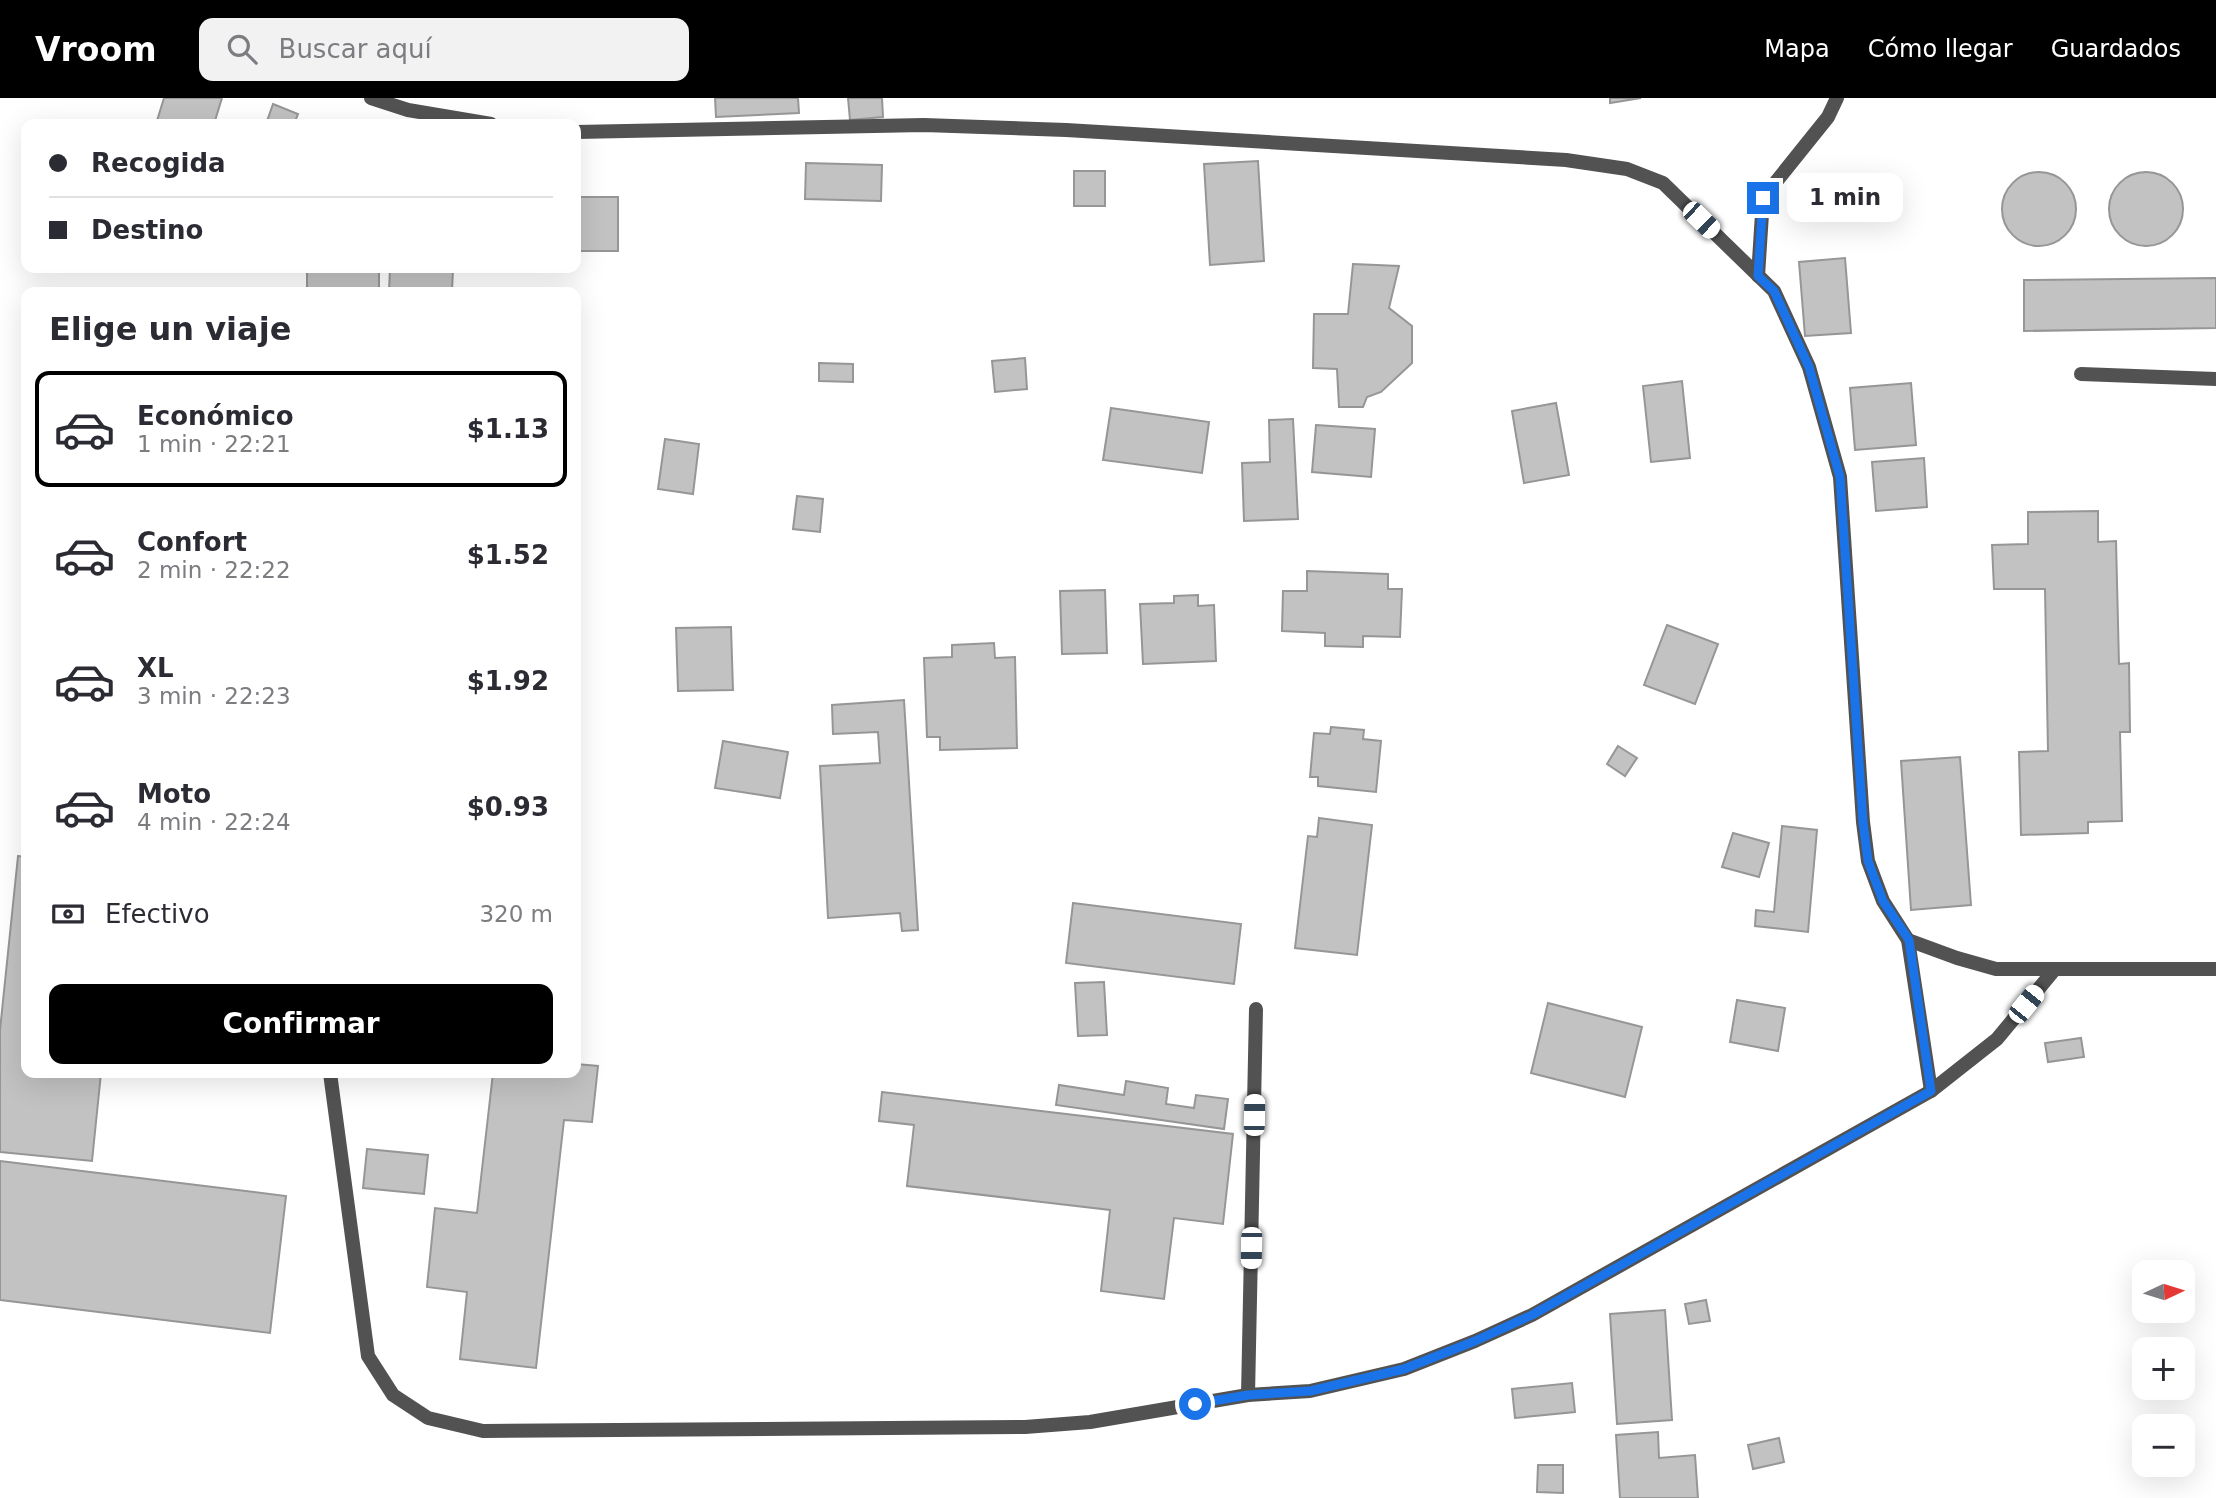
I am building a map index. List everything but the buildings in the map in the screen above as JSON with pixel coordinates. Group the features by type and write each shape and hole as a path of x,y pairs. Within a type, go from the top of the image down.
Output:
{"street":[{"path":"371,98 408,110 461,119"},
{"path":"1758,276 1763,198 1828,117 1837,98"},
{"path":"581,132 937,125 1066,130 1566,160 1628,169 1663,183 1774,291 1809,367 1840,477 1863,822 1868,861 1883,901 1909,940 1931,1091"},
{"path":"2081,374 2216,379"},
{"path":"1909,940 1956,958 1996,969 2216,969"},
{"path":"331,1078 368,1356 393,1395 428,1418 483,1431 1025,1427 1090,1422 1248,1395 1310,1391 1404,1369 1475,1341 1532,1315 1931,1091 1997,1039 2055,969"},
{"path":"1248,1395 1256,1009"}],"route":[{"path":"1195,1404 1248,1395 1310,1391 1404,1369 1475,1341 1532,1315 1931,1091 1909,940 1883,901 1868,861 1863,822 1840,477 1809,367 1774,291 1758,276 1763,198"}]}
